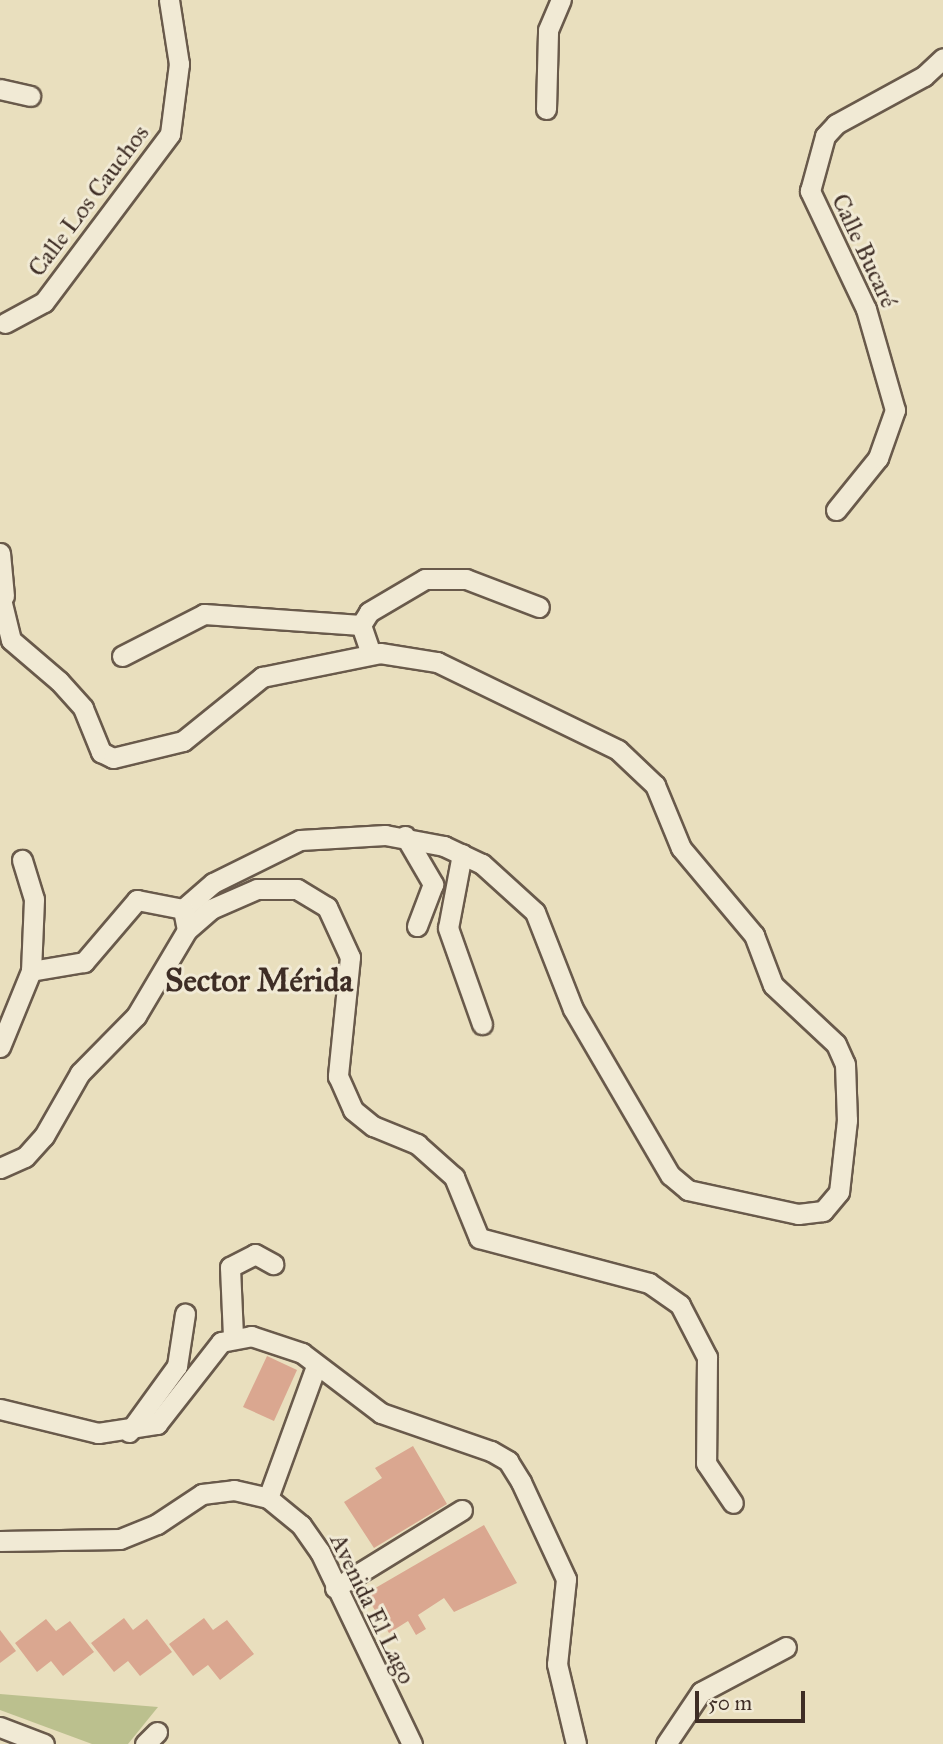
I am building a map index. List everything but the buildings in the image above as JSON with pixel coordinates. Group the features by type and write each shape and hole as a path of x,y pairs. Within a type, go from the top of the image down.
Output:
{"street":[{"name":"Calle Los Cauchos","path":"5,323 44,302 170,134 179,64 169,0"},
{"path":"546,109 548,30 561,0"},
{"name":"Calle Bucaré","path":"836,510 878,458 895,410 866,309 810,191 825,136 836,124 924,76 943,58"},
{"path":"0,89 30,96"},
{"path":"0,553 2,595 11,639 71,695 101,752 113,758 183,741 262,677 371,654 437,662 582,727 618,750 655,785 695,872 754,935 773,985 825,1027 845,1065 843,1173 839,1192 823,1211 798,1214 688,1190 670,1175 573,1009 535,912 462,854 405,836 300,840 213,883 183,909"},
{"path":"122,656 204,614 361,625 403,587 445,576 539,607"},
{"path":"361,625 371,654"},
{"path":"405,836 433,884 417,926"},
{"path":"462,854 448,928 482,1024"},
{"path":"0,1047 31,971 34,899 22,860"},
{"path":"0,1168 25,1157 44,1136 80,1073 136,1016 187,930 211,909 257,890 297,889 327,907 350,957 338,1076 353,1110 373,1126 417,1144 454,1177 479,1238 649,1283 680,1305 707,1357 706,1463 733,1503"},
{"path":"31,971 84,962 137,900 183,909"},
{"path":"183,909 187,930"},
{"path":"233,1336 230,1267 255,1254 273,1264"},
{"path":"129,1432 177,1366 185,1314"},
{"path":"0,1409 66,1429 129,1432 157,1424 221,1342 233,1336 279,1343 381,1413 508,1461 566,1579 558,1664 576,1744"},
{"path":"268,1498 316,1366"},
{"name":"Avenida El Lago","path":"0,1541 120,1539 202,1494 234,1490 268,1498 302,1525 412,1744"},
{"path":"335,1588 462,1510"},
{"path":"666,1744 701,1692 786,1647"},
{"path":"0,1727 44,1744"}],"green space":[{"path":"0,1694 158,1707 128,1744 92,1744 0,1710"}],"district":[{"name":"Sector Mérida","path":"259,981"}]}
